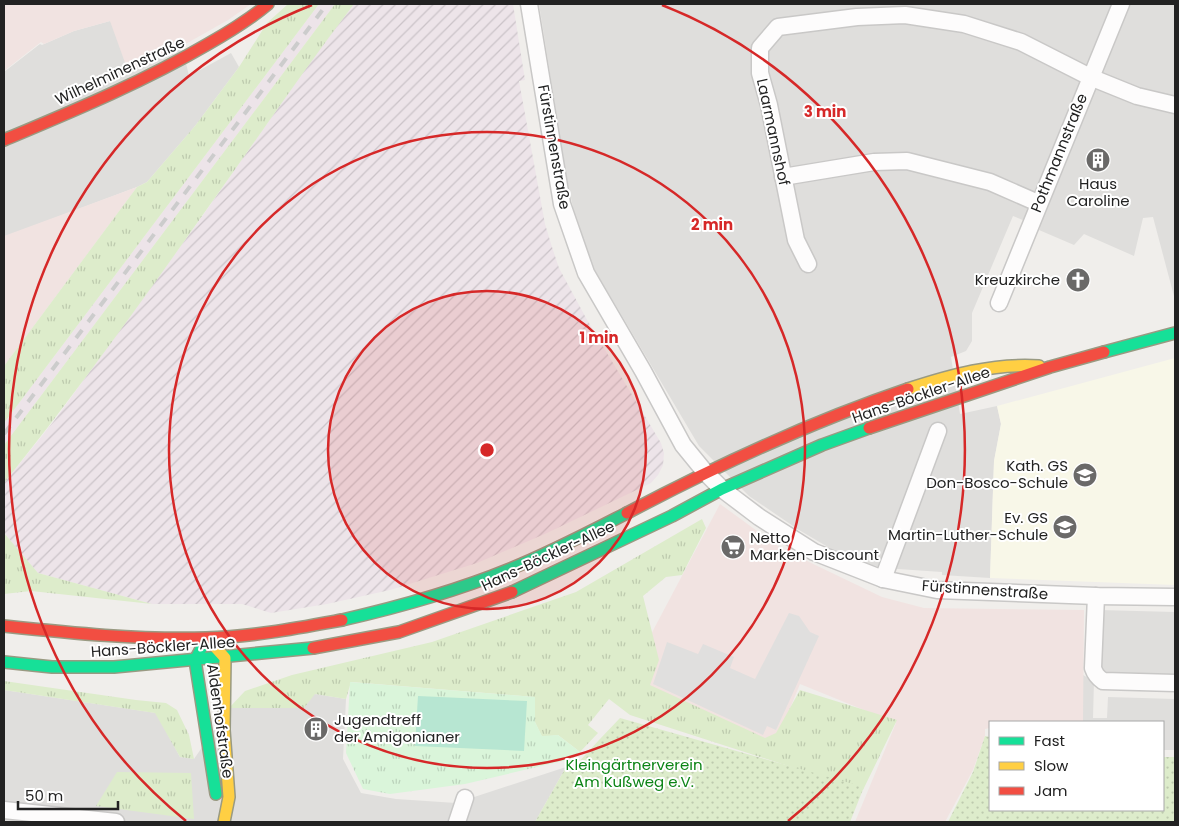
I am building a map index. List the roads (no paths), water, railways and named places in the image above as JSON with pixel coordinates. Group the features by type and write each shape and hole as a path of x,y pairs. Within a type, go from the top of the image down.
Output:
{"street":[{"name":"Wilhelminenstraße","path":"4,140 149,77 236,27 268,4"},
{"name":"Fürstinnenstraße","path":"529,4 562,204 586,273 643,371 683,445 722,489 759,517 814,552 882,579 937,590 1175,597"},
{"name":"Pothmannstraße","path":"999,303 1038,202 1121,4"},
{"name":"Laarmannshof","path":"808,264 796,240 769,104 760,73 760,48 778,27 857,17 904,15 964,24 1021,42 1090,77 1138,96 1175,105"},
{"path":"783,176 874,162 907,161 990,182 1038,202"},
{"name":"Hans-Böckler-Allee","path":"4,662 52,667 114,667 305,650 399,632 513,592 679,512 722,489 822,445 1050,367 1175,333"},
{"name":"Hans-Böckler-Allee","path":"4,626 104,635 208,638 298,629 403,606 485,579 560,547 705,472 828,417 906,390 987,367 1019,363 1050,367"},
{"path":"968,372 974,392"},
{"path":"882,579 938,431"},
{"path":"1096,596 1093,668 1098,678 1103,681 1175,684"},
{"name":"Aldenhofstraße","path":"208,638 225,658 224,730 229,796 223,822 195,660 208,638"},
{"path":"457,822 465,798"},
{"path":"4,810 116,822"}],"railway":[{"path":"4,434 327,4"}],"place":[{"name":"Haus Caroline","path":"1098,160"},
{"name":"Kreuzkirche","path":"1078,280"},
{"name":"Kath. GS Don-Bosco-Schule","path":"1085,475"},
{"name":"Ev. GS Martin-Luther-Schule","path":"1065,527"},
{"name":"Netto Marken-Discount","path":"733,547"},
{"name":"Jugendtreff der Amigonianer","path":"316,729"}],"park label":[{"name":"Kleingärtnerverein Am Kußweg e.V.","path":"634,774"}]}
